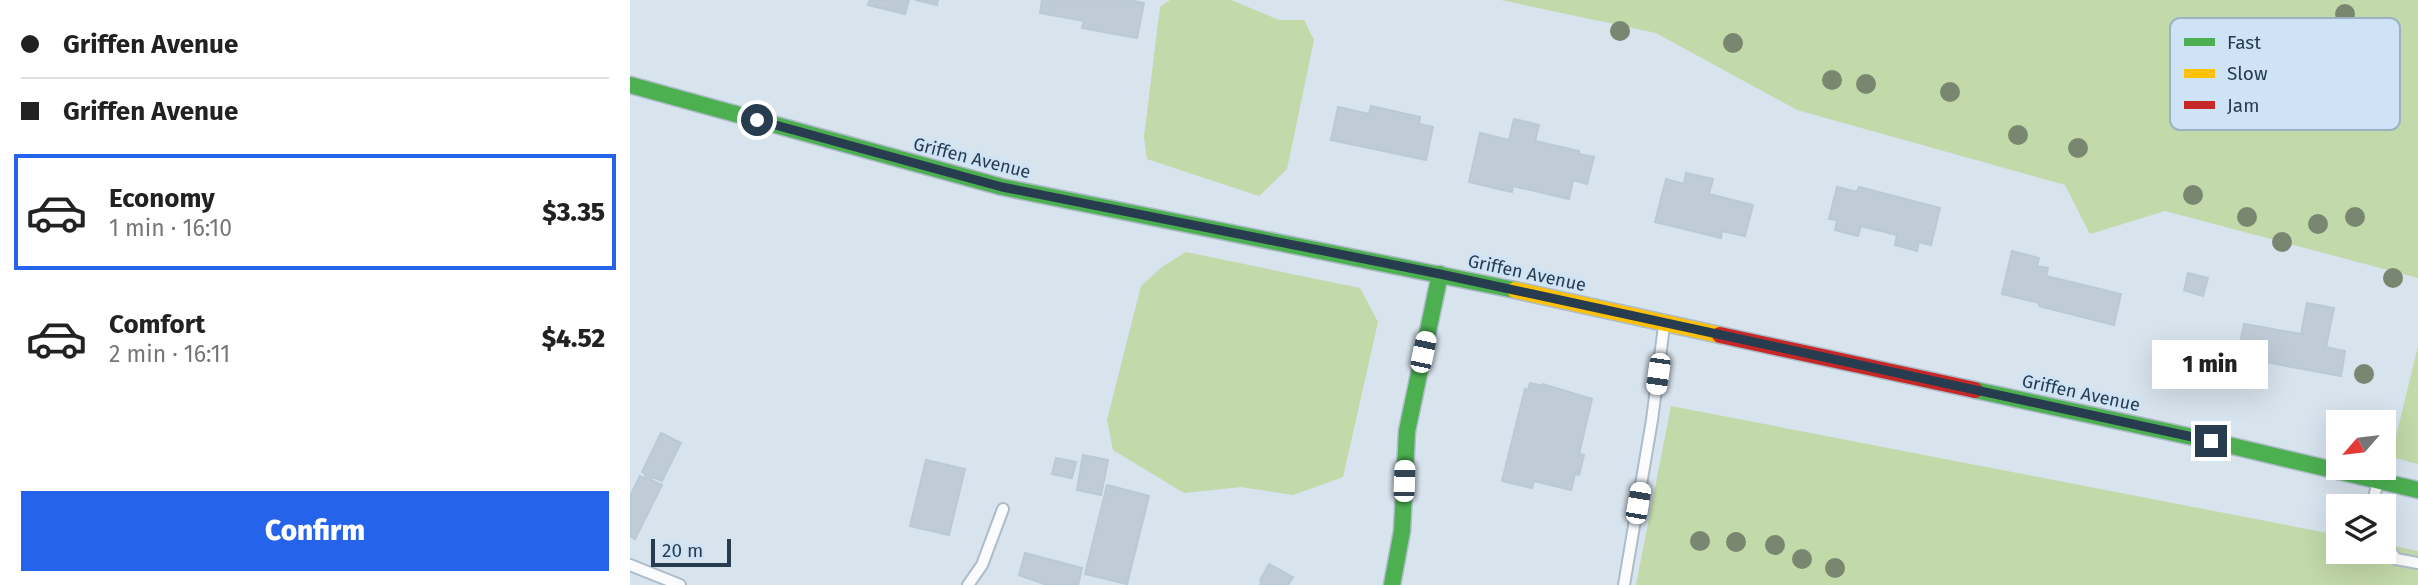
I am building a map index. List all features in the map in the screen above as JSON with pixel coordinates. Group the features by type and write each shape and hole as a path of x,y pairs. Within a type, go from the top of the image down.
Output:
{"street":[{"name":"Griffen Avenue","path":"630,85 1002,187 1440,274 2326,468"},
{"path":"1392,585 1402,531 1406,431 1440,274"},
{"name":"Griffen Avenue","path":"2378,480 2418,490"}],"lane":[{"path":"1624,585 1652,420 1664,323"},
{"path":"2375,494 2378,480"},
{"path":"968,585 982,565 1003,509"},
{"path":"2396,559 2418,563"},
{"path":"630,565 680,585"}],"green space":[{"path":"1170,0 1231,0 1279,20 1304,20 1314,40 1287,169 1259,196 1147,159 1144,137 1160,7"},
{"path":"1501,0 2418,0 2418,278 2165,211 2090,234 2065,185 1797,110 1656,33"},
{"path":"1186,252 1360,288 1378,322 1343,477 1293,495 1241,487 1184,493 1113,450 1107,420 1141,286 1162,267"},
{"path":"2418,346 2418,464 2396,458 2396,436"},
{"path":"1671,406 2326,533 2326,564 2396,564 2396,546 2418,551 2418,585 1636,585"}],"building":[{"path":"870,0 909,0 905,14 868,5"},
{"path":"915,0 938,0 937,5"},
{"path":"1042,0 1127,0 1144,3 1137,38 1082,28 1084,21 1040,13"},
{"path":"1371,106 1420,117 1419,124 1433,127 1426,160 1331,140 1338,107 1369,114"},
{"path":"1514,119 1539,125 1535,141 1594,157 1587,184 1573,180 1569,199 1513,186 1512,192 1469,182 1480,133 1509,140"},
{"path":"1686,173 1713,179 1709,194 1753,205 1745,236 1722,231 1721,238 1655,222 1666,179 1684,184"},
{"path":"1837,187 1857,192 1859,187 1940,208 1931,245 1919,242 1917,251 1895,245 1897,235 1861,226 1858,236 1835,230 1837,220 1829,219"},
{"path":"2012,251 2039,258 2037,266 2048,268 2046,276 2121,294 2114,325 2002,294"},
{"path":"2188,273 2208,278 2203,296 2184,290"},
{"path":"2307,303 2334,308 2326,347 2345,351 2341,376 2265,362 2266,354 2239,349 2244,324 2301,334"},
{"path":"1530,383 1543,384 1592,399 1579,454 1584,455 1579,475 1575,474 1571,490 1534,481 1532,488 1502,481 1525,389 1528,390"},
{"path":"661,433 681,443 662,481 653,477 651,480 662,485 635,539 630,536 630,496 640,476 644,478 646,475 642,472"},
{"path":"1083,455 1108,460 1101,495 1077,490"},
{"path":"1056,458 1076,462 1072,478 1052,474"},
{"path":"926,460 965,469 949,535 910,526"},
{"path":"1107,485 1149,496 1127,584 1085,574"},
{"path":"1025,553 1082,568 1078,585 1047,585 1019,575"},
{"path":"1269,564 1293,577 1288,585 1260,585"}],"traffic: fast":[{"path":"630,85 1002,187 1515,290"},
{"path":"1392,585 1402,531 1407,431 1440,274"},
{"path":"1975,390 2211,441 2418,490"}],"traffic: slow":[{"path":"1515,290 1720,335"}],"traffic: jam":[{"path":"1720,335 1975,390"}],"route":[{"path":"757,120 1002,187 1440,274 2211,441"}]}
